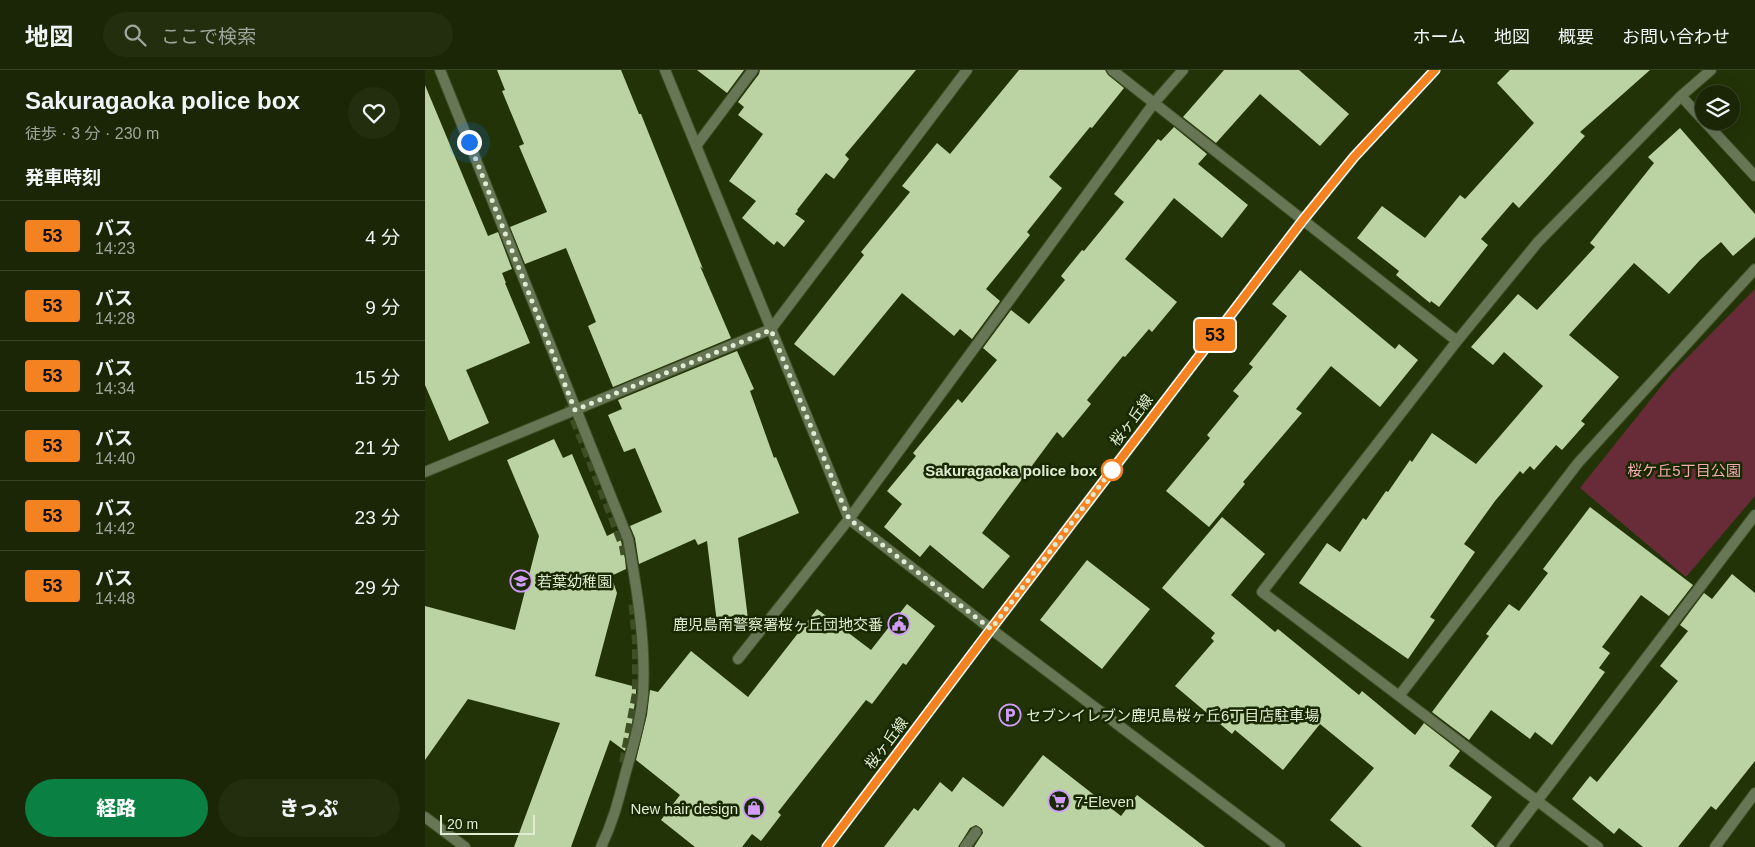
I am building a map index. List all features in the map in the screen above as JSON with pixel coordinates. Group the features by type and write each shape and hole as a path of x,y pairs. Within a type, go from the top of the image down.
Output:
{"street":[{"path":"440,70 627,539 636,588 642,640 643,694 635,737 612,824 601,847"},
{"path":"665,70 849,519 991,629 1280,847"},
{"path":"696,146 753,70"},
{"path":"425,472 771,330 967,70"},
{"path":"1112,70 1457,342"},
{"path":"738,659 849,519 1154,103 1183,70"},
{"name":"桜ヶ丘線","path":"827,847 1303,220 1354,157 1435,70"},
{"path":"1598,847 1262,592 1457,342 1538,242 1681,96 1711,70"},
{"path":"1681,96 1695,111"},
{"path":"1712,130 1755,176"},
{"path":"1399,696 1578,463 1755,269"},
{"path":"1502,847 1755,515"},
{"path":"1715,847 1755,794"},
{"path":"425,817 465,847"},
{"path":"965,847 976,832"}],"green space":[{"name":"桜ケ丘5丁目公園","path":"1755,289 1755,496 1686,577 1580,488 1672,373"}],"building":[{"path":"497,70 621,70 639,114 641,114 703,269 700,266 731,338 613,387 588,326 596,322 566,248 525,264 510,227 547,212 519,146 524,144 502,91 505,90"},
{"path":"697,70 744,70 727,93"},
{"path":"760,70 916,70 845,155 849,159 834,179 826,173 797,210 795,214 805,221 784,247 777,241 774,245 742,218 756,201 729,181 763,134 738,115 744,107 738,102"},
{"path":"1019,70 1105,70 1108,75 1124,88 1049,177 1062,188 1027,232 1030,235 986,289 1000,301 972,339 960,329 954,336 902,293 834,376 794,344 864,255 861,252 910,192 902,186 937,143 950,154"},
{"path":"1224,70 1299,70 1349,114 1320,146 1260,94 1216,143 1183,117"},
{"path":"1510,70 1650,70 1580,132 1585,136 1519,208 1513,202 1481,239 1488,245 1439,307 1431,301 1430,303 1396,275 1399,271 1357,238 1382,206 1425,238 1460,195 1465,199 1534,123 1497,83"},
{"path":"425,85 488,236 498,232 512,269 502,273 530,343 466,370 489,423 449,441 425,385"},
{"path":"1174,127 1207,154 1198,164 1248,205 1222,238 1174,198 1125,259 1177,302 1152,332 1149,329 1125,357 1123,356 1087,400 1091,404 1063,438 1057,432 982,533 1010,556 983,589 930,545 920,557 884,527 902,504 887,491 916,456 913,453 958,399 962,403 997,360 983,348 1011,310 1029,324 1065,280 1061,276 1124,202 1114,194 1158,139 1161,141"},
{"path":"1680,128 1755,214 1755,237 1733,256 1721,242 1700,260 1669,294 1634,263 1569,335 1619,377 1581,421 1585,424 1562,450 1556,445 1534,470 1530,466 1523,474 1520,471 1495,501 1464,544 1475,552 1430,617 1435,620 1408,659 1299,583 1327,543 1340,552 1363,518 1366,520 1410,460 1412,462 1432,433 1476,464 1543,386 1504,352 1493,365 1471,347 1518,294 1537,310 1595,247 1590,243 1654,163 1648,157"},
{"path":"1300,270 1395,349 1399,344 1418,360 1380,407 1331,366 1296,409 1302,413 1243,482 1245,484 1209,527 1166,491 1210,438 1207,435 1239,396 1233,391 1253,367 1249,364 1287,316 1272,304"},
{"path":"737,351 754,389 750,391 774,458 776,457 799,513 738,538 748,619 717,623 707,541 698,545 695,539 639,564 635,538 630,526 662,512 635,448 624,452 608,415 622,409 618,400"},
{"name":"若葉幼稚園","path":"554,439 563,458 572,454 607,536 617,531 625,559 626,569 611,576 617,593 595,676 636,687 636,694 632,723 625,751 610,740 571,847 514,847 560,723 468,699 425,760 425,606 515,630 539,536 507,460"},
{"path":"1590,507 1693,585 1669,616 1641,595 1602,647 1610,653 1599,668 1605,672 1552,745 1535,732 1530,739 1491,710 1469,740 1432,712 1489,636 1486,634 1509,604 1519,611 1548,573 1543,569"},
{"path":"1222,517 1265,554 1231,595 1275,632 1278,629 1359,695 1362,691 1415,735 1424,723 1460,751 1449,766 1492,797 1471,826 1495,847 1362,847 1330,820 1374,768 1320,724 1283,770 1235,730 1232,734 1175,686 1214,641 1211,638 1215,633 1162,588"},
{"path":"1087,560 1150,609 1102,669 1040,620"},
{"path":"1732,574 1755,593 1755,761 1716,810 1711,806 1678,847 1643,847 1619,828 1614,834 1572,799 1590,776 1597,782 1678,681 1660,666 1688,631 1680,625 1704,593 1712,599"},
{"path":"907,604 935,626 906,665 903,663 872,704 866,700 778,812 781,815 761,841 752,834 742,847 695,847 661,820 680,795 636,760 647,715 650,690 658,692 691,651 748,697 817,609 871,650"},
{"path":"1043,755 1121,816 1137,795 1205,847 974,847 983,833 982,829 976,825 970,828 958,847 884,847 914,808 918,811 940,782 952,792 963,777 1003,807"}],"tunnel":[{"path":"569,405 624,546 626,557"},
{"path":"624,763 637,693 637,641 633,599"}],"bus line":[{"name":"53","path":"827,847 1303,220 1354,157 1435,70"}],"place":[{"name":"Sakuragaoka police box","path":"1112,470"},
{"name":"若葉幼稚園","path":"521,581"},
{"name":"鹿児島南警察署桜ヶ丘団地交番","path":"899,624"},
{"name":"セブンイレブン鹿児島桜ヶ丘6丁目店駐車場","path":"1010,715"},
{"name":"7-Eleven","path":"1059,801"},
{"name":"New hair design","path":"754,808"}],"route":[{"path":"469,142 575,410 771,330 849,519 991,629 1114,467 1112,470"}]}
